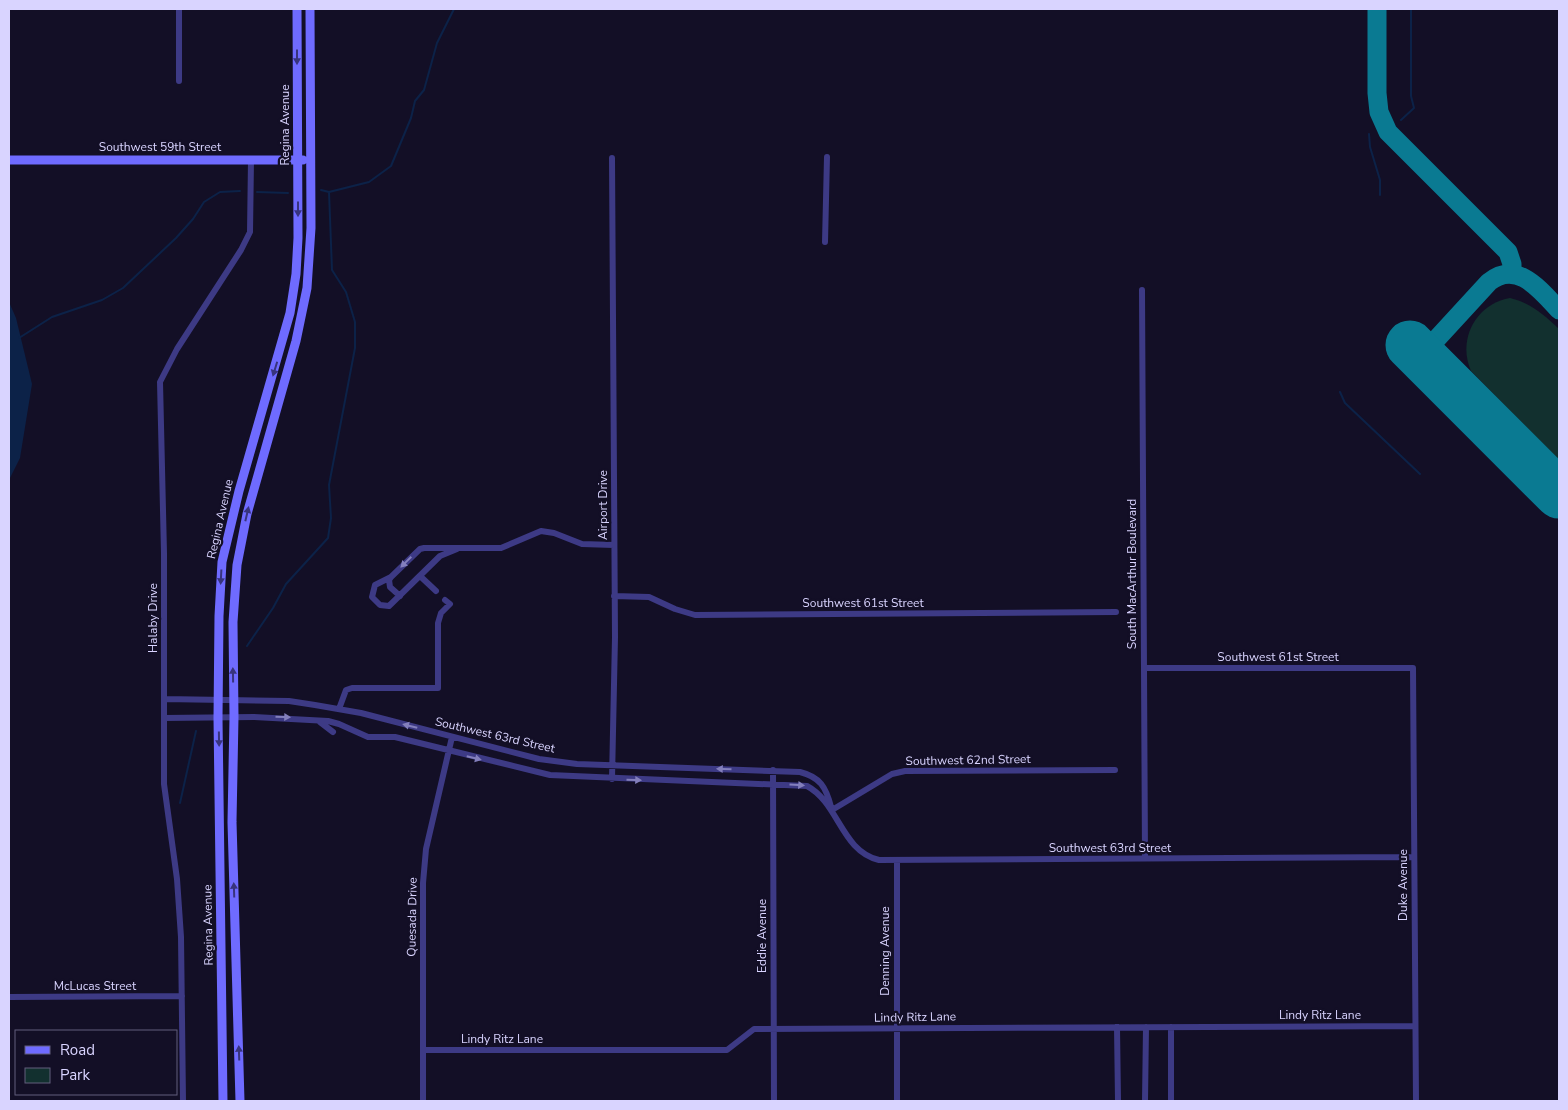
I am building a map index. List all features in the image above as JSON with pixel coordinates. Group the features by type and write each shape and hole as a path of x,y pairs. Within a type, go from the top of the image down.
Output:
{"main road":[{"name":"Regina Avenue","path":"223,1101 218,718 222,562 239,491 290,313 297,256 297,9"},
{"name":"Regina Avenue","path":"240,1101 232,822 233,622 238,565 247,514 304,312 311,237 310,9"},
{"name":"Southwest 59th Street","path":"9,160 310,160"}],"street":[{"path":"179,9 179,81"},
{"path":"825,242 827,157"},
{"name":"Airport Drive","path":"612,158 614,545 612,779"},
{"name":"Halaby Drive","path":"182,1101 182,996 177,879 164,784 164,554 160,382 173,355 241,250 250,232 251,160"},
{"name":"South MacArthur Boulevard","path":"1142,290 1145,858"},
{"path":"457,549 440,556 389,606 384,606 372,597 375,585 391,576 420,549 501,548 541,531 554,533 582,544 614,545"},
{"path":"391,576 389,580 390,587 400,596"},
{"path":"420,576 436,592"},
{"name":"Southwest 61st Street","path":"614,596 649,597 675,609 695,615 1116,612"},
{"path":"340,709 346,690 352,688 438,688 438,617 447,602"},
{"name":"Southwest 61st Street","path":"1144,668 1413,668"},
{"name":"Duke Avenue","path":"1413,668 1416,1101"},
{"name":"Southwest 63rd Street","path":"164,699 289,702 340,709 539,759 612,765 800,772 812,775 822,782 827,791 832,810"},
{"name":"Southwest 63rd Street","path":"164,718 309,719 339,724 368,737 395,737 550,775 807,786 817,791 832,810 852,844 859,852 868,858 879,860 1414,858"},
{"path":"309,719 321,722 333,732"},
{"name":"Quesada Drive","path":"423,1101 423,883 426,849 452,737"},
{"name":"Eddie Avenue","path":"772,770 774,1101"},
{"name":"Southwest 62nd Street","path":"832,810 892,774 905,771 1115,770"},
{"name":"Denning Avenue","path":"896,860 897,1101"},
{"name":"McLucas Street","path":"9,997 182,996"},
{"name":"Lindy Ritz Lane","path":"423,1050 727,1050 754,1030 1414,1026"},
{"path":"1117,1027 1118,1101"},
{"path":"1145,1101 1146,1027"},
{"path":"1171,1027 1171,1101"}],"green space":[{"path":"1510,298 1531,306 1559,329 1559,460 1471,371 1467,359 1468,335 1479,315 1488,307"}],"water":[{"path":"9,302 16,318 32,384 20,458 9,480"}],"waterway":[{"path":"247,646 273,608 286,584 328,538 331,518 329,485 355,348 355,322 346,292 332,270 329,192 369,182 391,166 411,118 415,101 424,90 437,43 454,9"},
{"path":"1401,120 1414,108 1411,96 1411,9"},
{"path":"1369,134 1370,147 1380,180 1380,195"},
{"path":"321,190 329,192"},
{"path":"19,338 52,317 102,300 123,288 176,238 193,219 204,202 220,192 240,191"},
{"path":"257,192 288,193"},
{"path":"1340,392 1345,403 1420,474"},
{"path":"180,803 196,731"}],"taxiway":[{"path":"1377,9 1377,93 1379,112 1388,132 1508,252 1512,264 1512,274"},
{"path":"1421,356 1489,282 1499,276 1509,274 1528,280 1559,310"}],"runway":[{"path":"1410,345 1559,494"}]}
